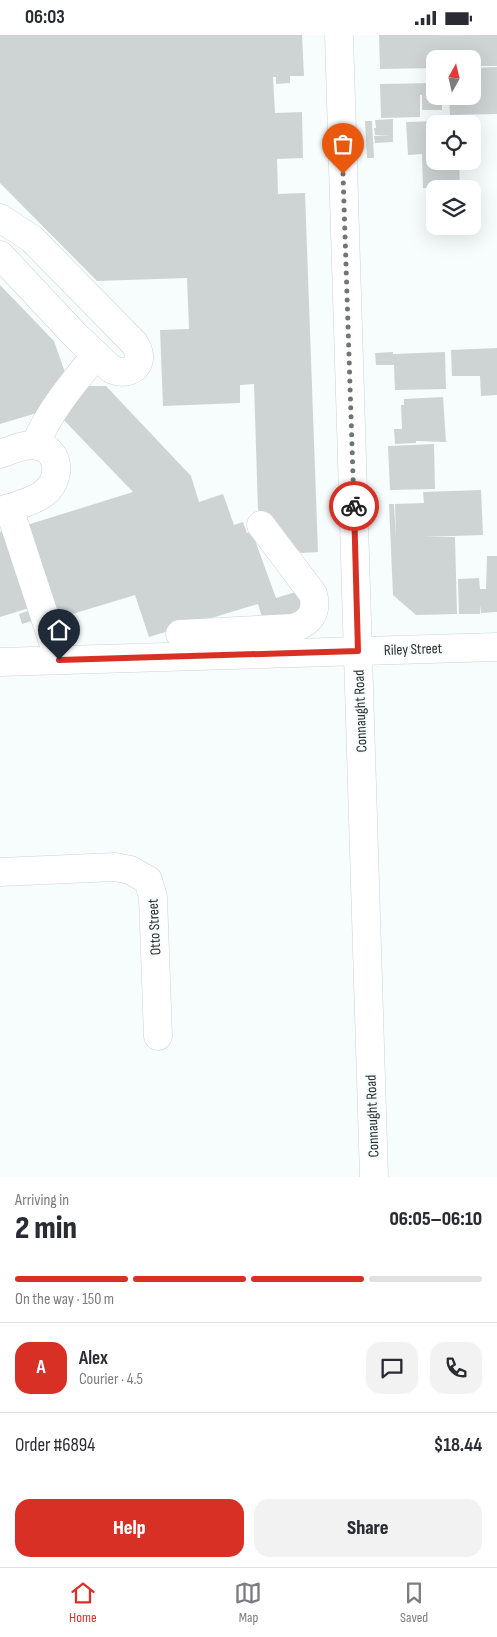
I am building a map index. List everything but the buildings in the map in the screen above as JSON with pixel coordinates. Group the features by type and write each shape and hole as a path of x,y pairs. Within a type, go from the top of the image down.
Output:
{"street":[{"name":"Connaught Road","path":"339,35 374,1177"},
{"path":"0,218 32,239 134,343 141,357 134,367 118,372 111,369 0,255"},
{"path":"36,445 44,423 58,401 96,355"},
{"path":"0,454 26,445 36,445 44,448 52,455 57,475 52,485 43,494 4,509 59,660"},
{"path":"180,634 218,644 304,625 312,616 315,608 313,594 261,525"},
{"name":"Riley Street","path":"0,662 59,660 218,644 358,651 497,647"},
{"name":"Otto Street","path":"0,872 115,867 130,870 148,880 153,897 158,1036"}],"way so far":[{"path":"343,174 354,506"}],"route":[{"path":"59,660 358,651 354,506"}]}
